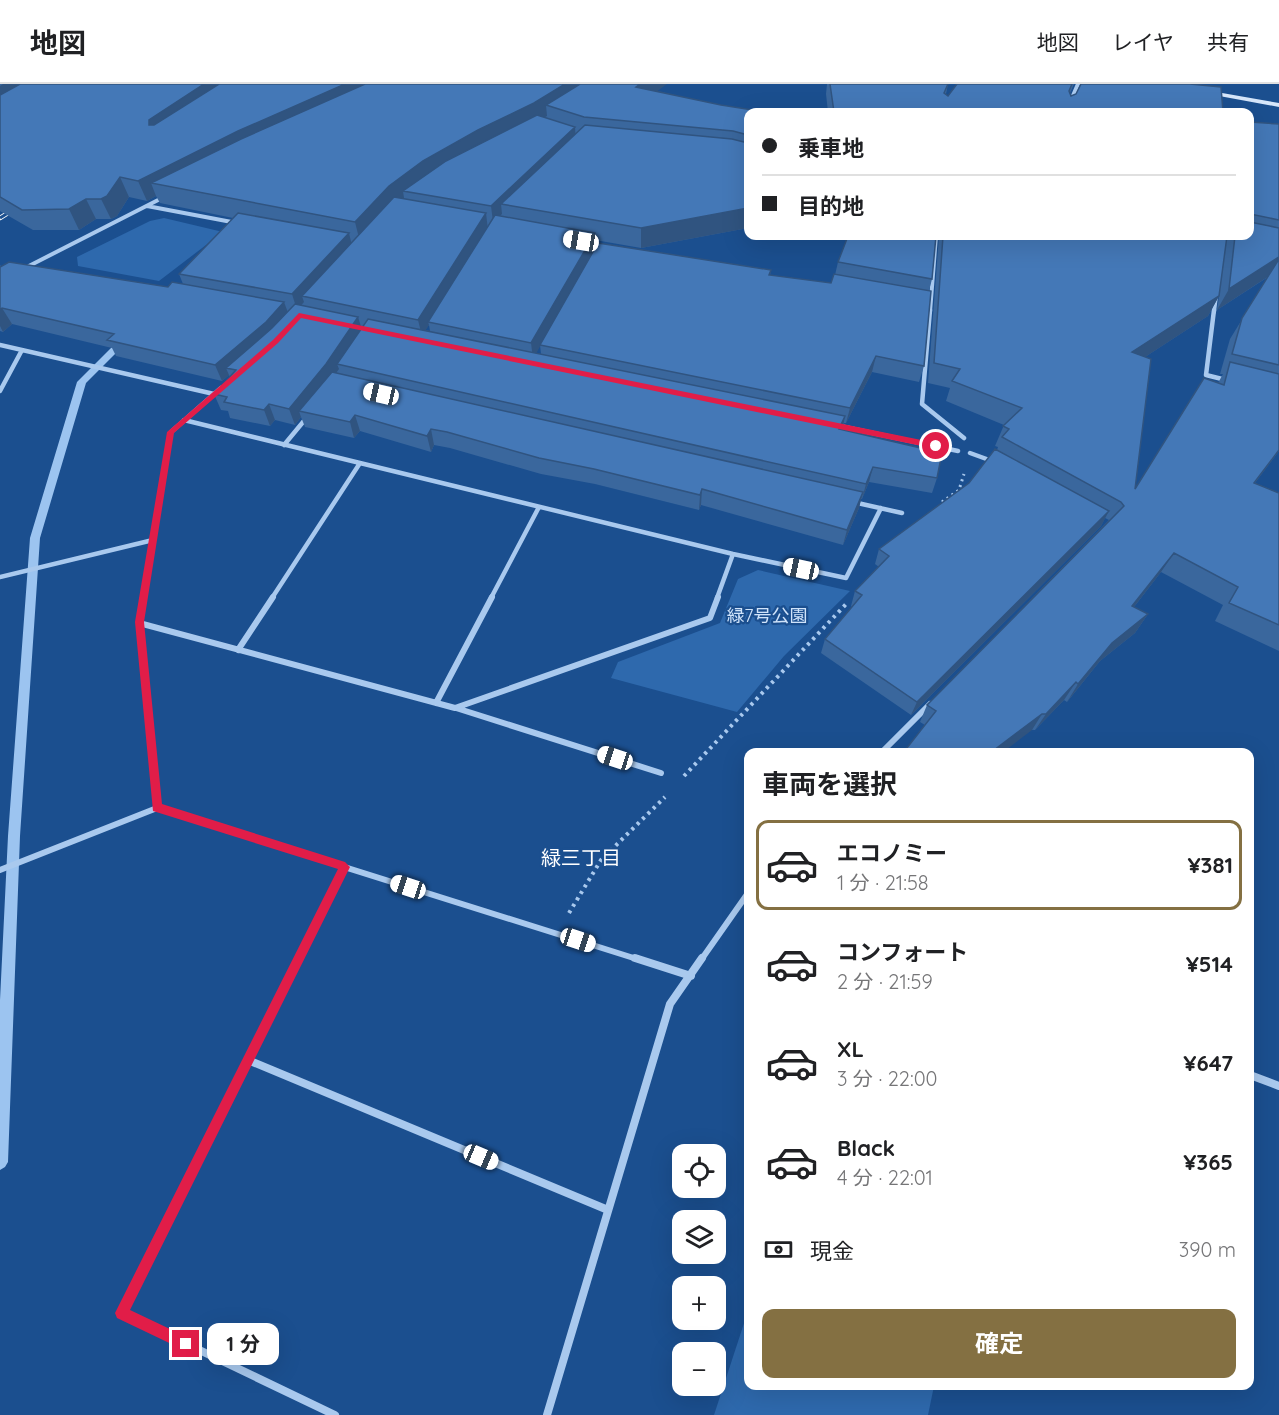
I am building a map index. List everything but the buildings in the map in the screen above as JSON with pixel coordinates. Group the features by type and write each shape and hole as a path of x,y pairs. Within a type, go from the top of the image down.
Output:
{"street":[{"path":"1068,108 1078,84"},
{"path":"1197,91 1279,105"},
{"path":"1218,95 1218,104"},
{"path":"18,273 27,266 166,196"},
{"path":"146,206 240,224"},
{"path":"936,240 922,404 964,438"},
{"path":"27,266 38,268"},
{"path":"1217,287 1206,375 1238,383"},
{"path":"919,302 931,304"},
{"path":"0,345 214,394"},
{"path":"0,392 22,350"},
{"path":"157,807 139,622 171,432 223,387"},
{"path":"284,445 313,410"},
{"path":"184,420 733,555 846,578 881,508"},
{"path":"832,425 958,451"},
{"path":"970,453 996,462"},
{"path":"238,650 360,463"},
{"path":"846,501 902,513"},
{"path":"436,703 539,507"},
{"path":"0,577 153,540"},
{"path":"455,708 710,618 733,555"},
{"path":"139,622 455,708 661,772"},
{"path":"886,748 932,702"},
{"path":"0,870 157,807 691,976"},
{"path":"335,1415 122,1313 345,867"},
{"path":"547,1415 670,1004 744,899"},
{"path":"248,1060 608,1210"},
{"path":"1254,1077 1279,1086"}],"path":[{"path":"935,508 959,490 970,453"},
{"path":"682,778 850,600"},
{"path":"556,933 601,860 668,794"}],"green space":[{"path":"164,218 223,232 159,281 78,266 77,257 150,221"},
{"name":"緑7号公園","path":"758,570 850,591 784,656 737,712 611,678 618,662 720,623 738,579"},
{"path":"744,1323 744,1390 933,1390 928,1415 714,1415 720,1396 726,1396 726,1378"}],"waterway":[{"path":"0,1162 14,836 35,538 82,382 124,340"}],"railway":[{"path":"0,218 19,206"}],"district":[{"name":"緑三丁目","path":"581,858"}],"route":[{"path":"186,1344 122,1313 345,867 157,807 139,622 171,432 275,341 299,315 936,446"}]}
